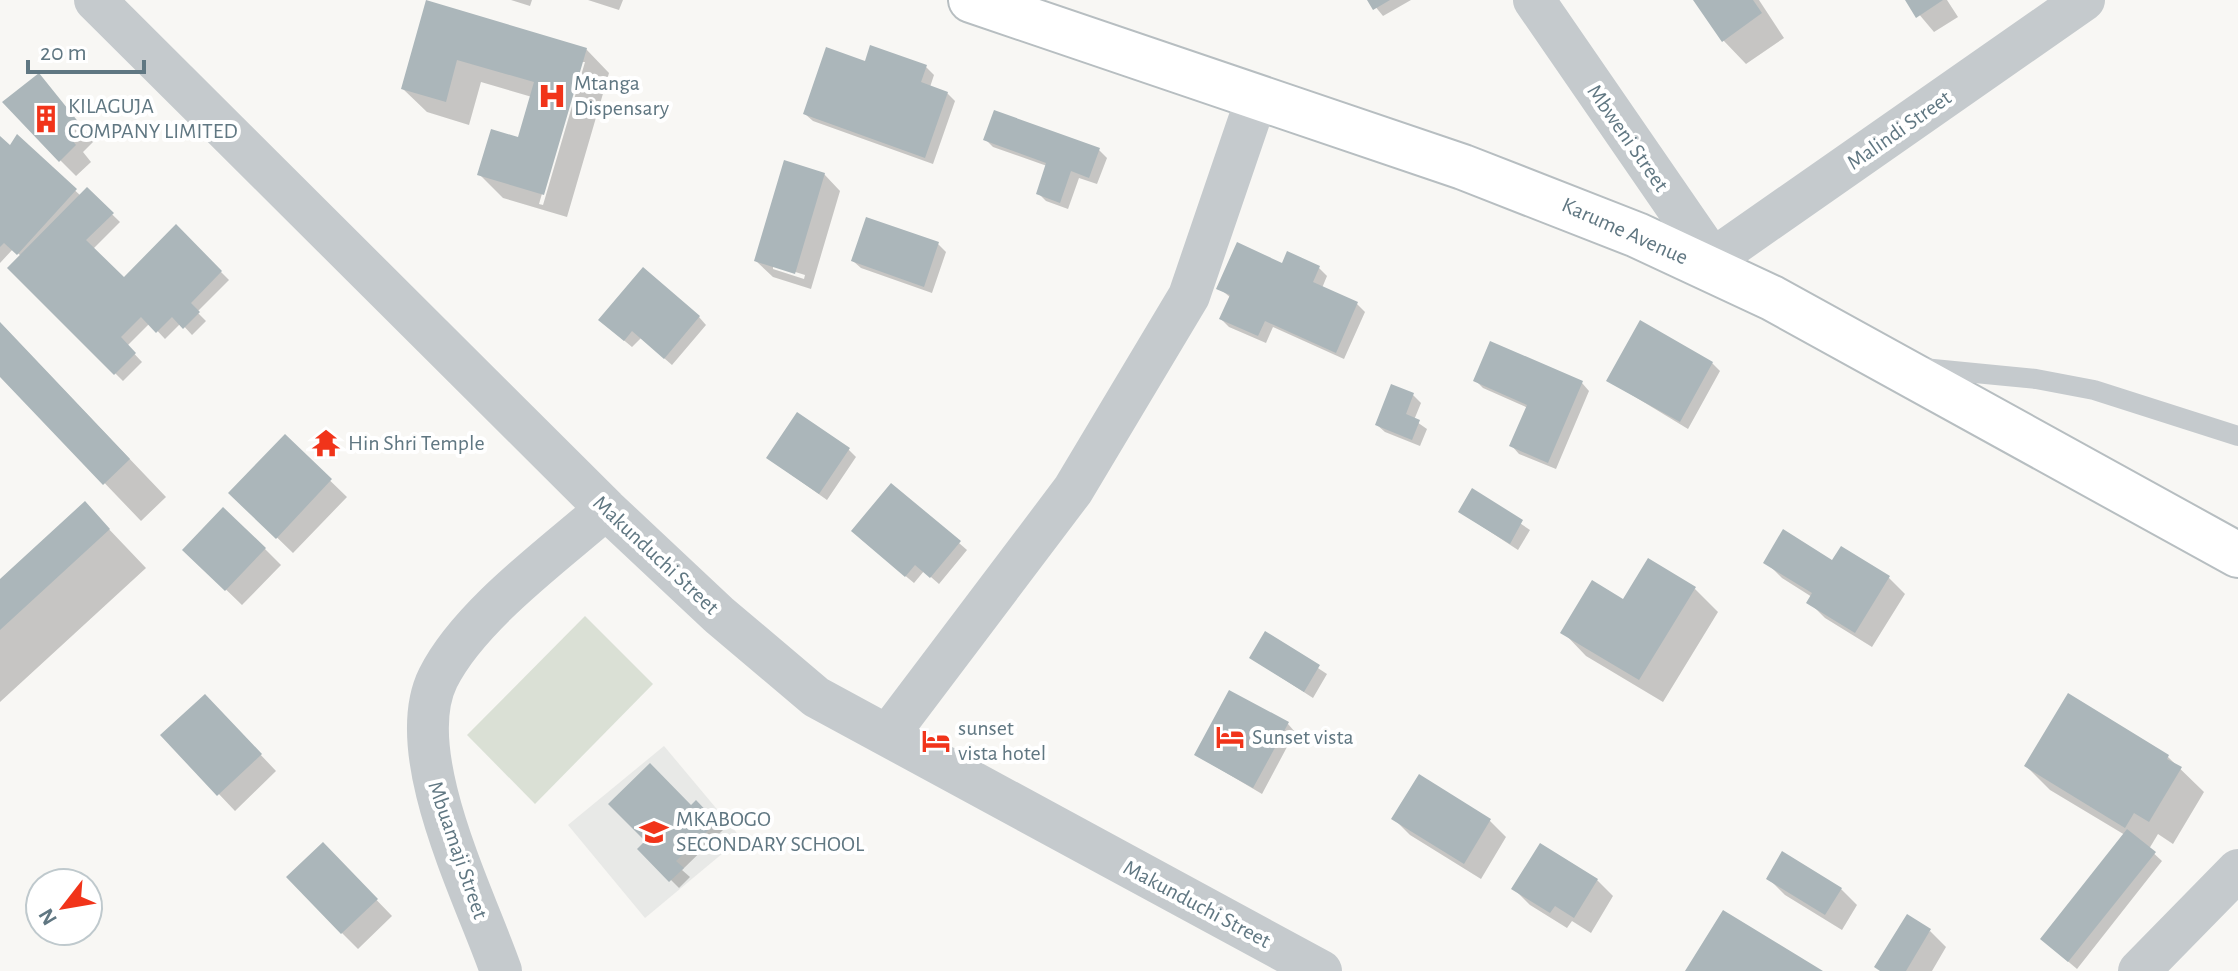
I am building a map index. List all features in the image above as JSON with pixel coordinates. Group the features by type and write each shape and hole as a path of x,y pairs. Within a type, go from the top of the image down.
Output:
{"street":[{"name":"Makunduchi Street","path":"95,0 606,509 719,615 816,697 1321,971"},
{"name":"Karume Avenue","path":"971,0 1562,203 1719,267 2238,555"},
{"name":"Mbweni Street","path":"1534,0 1719,267"},
{"name":"Malindi Street","path":"1719,267 2075,3"},
{"path":"888,735 1073,490 1189,296 1257,97"},
{"name":"Mbuamaji Street","path":"501,971 433,780 428,724 437,680 465,638 606,509"},
{"path":"2139,971 2238,870"}],"lane":[{"path":"1899,366 1984,373 2094,390 2238,436"}],"shaded area":[{"path":"585,616 653,684 535,804 467,735"},
{"name":"MKABOGO SECONDARY SCHOOL","path":"664,746 741,838 645,918 568,825"}],"building":[{"name":"Mtanga Dispensary","path":"426,0 587,48 544,195 477,175 491,129 518,137 534,82 457,60 446,102 401,89"},
{"path":"1367,0 1390,0 1373,10"},
{"path":"1693,0 1753,0 1762,13 1722,42"},
{"path":"1905,0 1943,0 1916,18"},
{"path":"870,45 927,65 921,82 948,92 925,158 803,114 826,47 865,61"},
{"name":"KILAGUJA COMPANY LIMITED","path":"39,73 80,124 68,135 76,145 59,162 2,102"},
{"path":"994,110 1100,148 1089,178 1071,171 1060,203 1036,194 1046,163 983,140"},
{"path":"17,134 77,189 17,255 4,243 0,247 0,136 10,145"},
{"path":"784,160 825,173 795,274 754,261"},
{"path":"87,187 114,213 86,240 124,277 176,224 222,271 191,303 200,312 183,329 172,317 156,333 141,317 121,337 136,353 114,375 7,268"},
{"path":"866,217 939,242 924,287 851,261"},
{"path":"1237,242 1282,263 1287,251 1320,266 1313,282 1358,302 1336,353 1265,321 1258,336 1219,319 1230,295 1216,289"},
{"path":"643,267 700,316 664,359 632,331 624,341 598,320"},
{"path":"1640,320 1713,362 1680,422 1606,381"},
{"path":"0,322 130,459 103,485 0,377"},
{"path":"1490,341 1583,381 1548,463 1509,446 1527,405 1473,381"},
{"path":"1391,384 1414,393 1406,414 1420,420 1412,440 1375,425"},
{"path":"797,412 850,448 819,494 766,458"},
{"path":"285,434 332,479 276,539 228,493"},
{"path":"891,483 961,541 930,578 915,565 905,577 851,531"},
{"path":"1472,488 1523,520 1510,544 1458,512"},
{"path":"85,501 110,529 0,630 0,579"},
{"path":"223,507 266,548 225,591 182,550"},
{"path":"1783,529 1832,560 1841,546 1890,576 1855,633 1806,603 1812,593 1763,563"},
{"path":"1648,558 1696,587 1639,680 1560,633 1592,580 1623,599"},
{"path":"1265,631 1320,665 1304,692 1249,658"},
{"path":"1229,690 1289,722 1253,788 1194,755"},
{"path":"2068,693 2169,755 2167,759 2182,767 2149,822 2134,813 2125,828 2024,766"},
{"path":"205,694 262,754 217,796 160,735"},
{"path":"650,763 691,805 696,800 717,822 676,861 684,868 669,882 637,849 645,841 608,804"},
{"path":"1419,774 1491,819 1464,864 1391,819"},
{"path":"2127,829 2156,852 2068,962 2040,939"},
{"path":"323,842 378,899 341,934 286,877"},
{"path":"1540,843 1598,879 1574,918 1555,906 1550,913 1511,889"},
{"path":"1782,851 1842,888 1825,915 1766,879"},
{"path":"1723,910 1823,971 1685,971"},
{"path":"1907,914 1931,929 1906,971 1880,971 1874,967"}],"place":[{"name":"Mtanga Dispensary","path":"552,96"},
{"name":"KILAGUJA COMPANY LIMITED","path":"46,119"},
{"name":"Hin Shri Temple","path":"326,443"},
{"name":"Sunset vista","path":"1230,737"},
{"name":"sunset vista hotel","path":"936,741"},
{"name":"MKABOGO SECONDARY SCHOOL","path":"654,832"}]}
